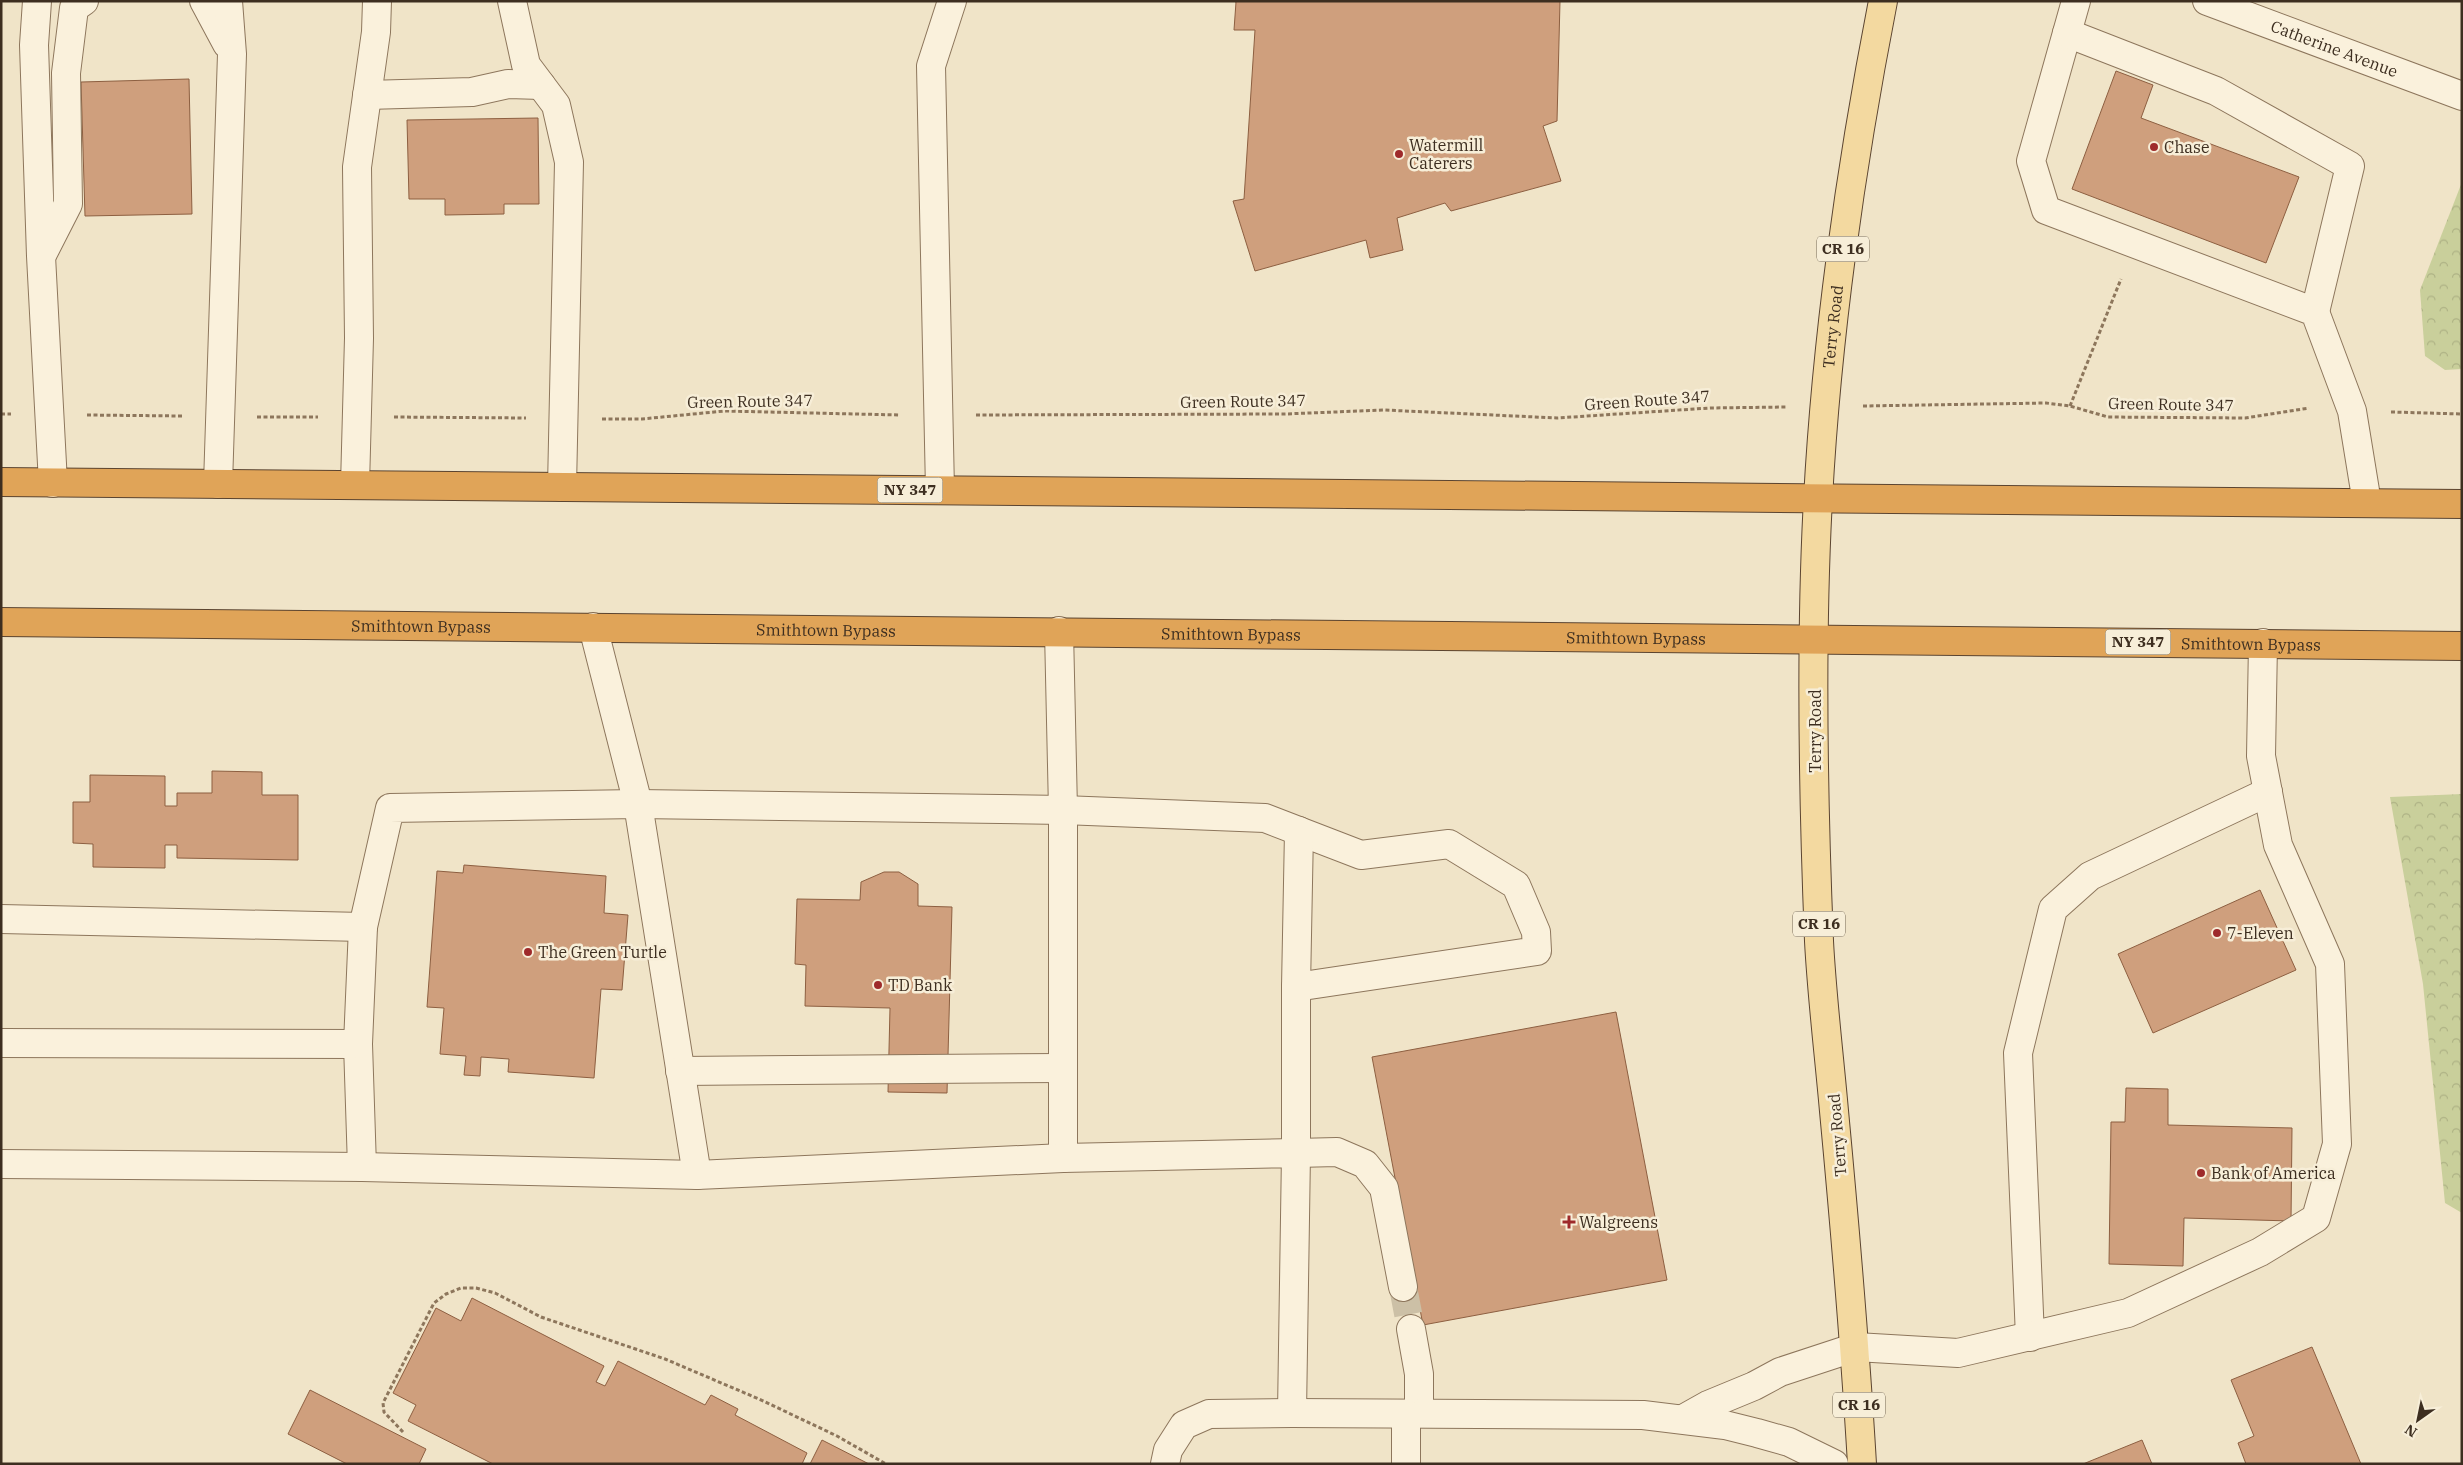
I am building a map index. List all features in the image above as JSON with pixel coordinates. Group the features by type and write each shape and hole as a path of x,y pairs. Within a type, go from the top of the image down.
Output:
{"highway":[{"name":"NY 347","path":"1,482 1818,500 2462,504"},
{"name":"Smithtown Bypass","path":"1,622 2462,646"}],"main road":[{"name":"Terry Road","path":"1862,1464 1856,1347 1820,945 1814,768 1814,639 1818,500 1836,300 1853,176 1883,1"}],"street":[{"path":"37,1 34,45 41,256 53,483"},
{"path":"41,256 68,204 66,73 74,8 84,1"},
{"path":"204,1 232,54"},
{"path":"218,484 232,54 228,1"},
{"path":"354,485 359,367 357,167 376,32 377,1"},
{"path":"512,1 526,65 556,105 568,162 562,487"},
{"path":"940,490 930,66 952,1"},
{"path":"2076,1 2032,161 2046,210 2314,312"},
{"name":"Catherine Avenue","path":"2207,1 2462,96"},
{"path":"2067,33 2216,91 2350,166 2314,312 2352,410 2367,503"},
{"path":"367,94 472,92 508,84 541,85"},
{"path":"593,627 638,804 697,1175"},
{"path":"1059,631 1063,810 1063,1158"},
{"path":"1683,1419 1708,1405 1754,1386 1780,1372 1856,1347 1958,1353 2128,1313 2260,1252 2316,1218 2337,1144 2330,964 2278,845 2261,756 2263,643"},
{"path":"2030,1337 2018,1053 2053,909 2090,876 2268,792"},
{"path":"362,1168 358,1044 363,927 390,808 638,804 1063,810 1265,818 1361,855 1449,844 1516,885 1536,932 1537,951 1296,987"},
{"path":"1292,1413 1299,831"},
{"path":"1,919 363,927"},
{"path":"1,1043 358,1044"},
{"path":"680,1071 1062,1068"},
{"path":"1,1164 362,1168 697,1175 1063,1158 1337,1152 1365,1164 1384,1188 1403,1286"},
{"path":"1406,1464 1418,1374 1411,1329"},
{"path":"1165,1464 1168,1450 1184,1425 1209,1414 1292,1413 1643,1415 1725,1425 1790,1442 1834,1464"}],"path":[{"path":"2070,406 2135,244"},
{"name":"Green Route 347","path":"985,416 1285,414 1384,410 1557,418 1710,408 2032,403 2070,406 2108,417 2245,418 2308,408"},
{"name":"Green Route 347","path":"600,419 724,412 901,415"},
{"path":"2387,412 2462,414"},
{"path":"1,414 16,414"},
{"path":"82,415 191,416"},
{"path":"256,417 321,417"},
{"path":"385,417 530,418"},
{"path":"403,1432 384,1412 384,1403 434,1303 446,1294 461,1288 476,1288 495,1293 541,1317 665,1359 759,1399 837,1436 886,1464"}],"green space":[{"path":"2462,182 2462,369 2445,370 2425,356 2420,290"},
{"path":"2462,794 2462,1213 2445,1203 2423,984 2390,797"}],"building":[{"name":"Watermill Caterers","path":"1233,1 1560,1 1557,121 1543,126 1561,181 1451,211 1445,203 1397,218 1403,250 1370,258 1366,240 1255,271 1233,201 1244,199 1255,30 1234,30 1236,2"},
{"name":"Chase","path":"2116,71 2153,85 2141,118 2299,177 2266,263 2072,189"},
{"path":"189,79 192,214 85,216 81,82"},
{"path":"538,118 539,204 504,204 504,214 445,215 445,199 409,199 407,120"},
{"path":"212,771 262,772 262,795 298,795 298,860 177,858 177,845 165,845 165,868 93,867 93,844 73,843 73,802 90,802 90,775 165,776 165,806 177,806 177,793 212,793"},
{"name":"The Green Turtle","path":"464,865 606,876 604,913 628,915 622,990 601,989 594,1078 508,1072 509,1059 481,1057 480,1076 464,1075 466,1056 440,1054 444,1008 427,1007 437,871 463,873"},
{"name":"TD Bank","path":"884,872 899,872 918,884 918,906 952,907 947,1093 888,1092 890,1008 805,1006 806,965 795,964 797,899 860,900 861,882"},
{"path":"2260,890 2296,970 2153,1033 2118,954"},
{"name":"Walgreens","path":"1616,1012 1667,1280 1423,1325 1372,1057"},
{"name":"Bank of America","path":"2126,1088 2168,1089 2168,1125 2292,1128 2291,1221 2184,1218 2183,1266 2109,1264 2111,1122 2125,1122"},
{"path":"472,1298 604,1366 596,1382 605,1386 618,1361 705,1405 711,1395 738,1409 735,1415 807,1453 802,1464 493,1464 408,1421 416,1405 393,1393 436,1308 461,1321"},
{"path":"2312,1347 2361,1464 2246,1464 2238,1443 2254,1436 2231,1380"},
{"path":"310,1390 426,1449 419,1464 347,1464 288,1434"},
{"path":"822,1440 869,1464 810,1464"},
{"path":"2142,1440 2152,1464 2083,1464"}],"tunnel":[{"path":"1403,1287 1411,1329"}],"place":[{"name":"Chase","path":"2154,147"},
{"name":"Watermill Caterers","path":"1399,154"},
{"name":"7-Eleven","path":"2217,933"},
{"name":"The Green Turtle","path":"528,952"},
{"name":"TD Bank","path":"878,985"},
{"name":"Bank of America","path":"2201,1173"},
{"name":"Walgreens","path":"1569,1222"}]}
